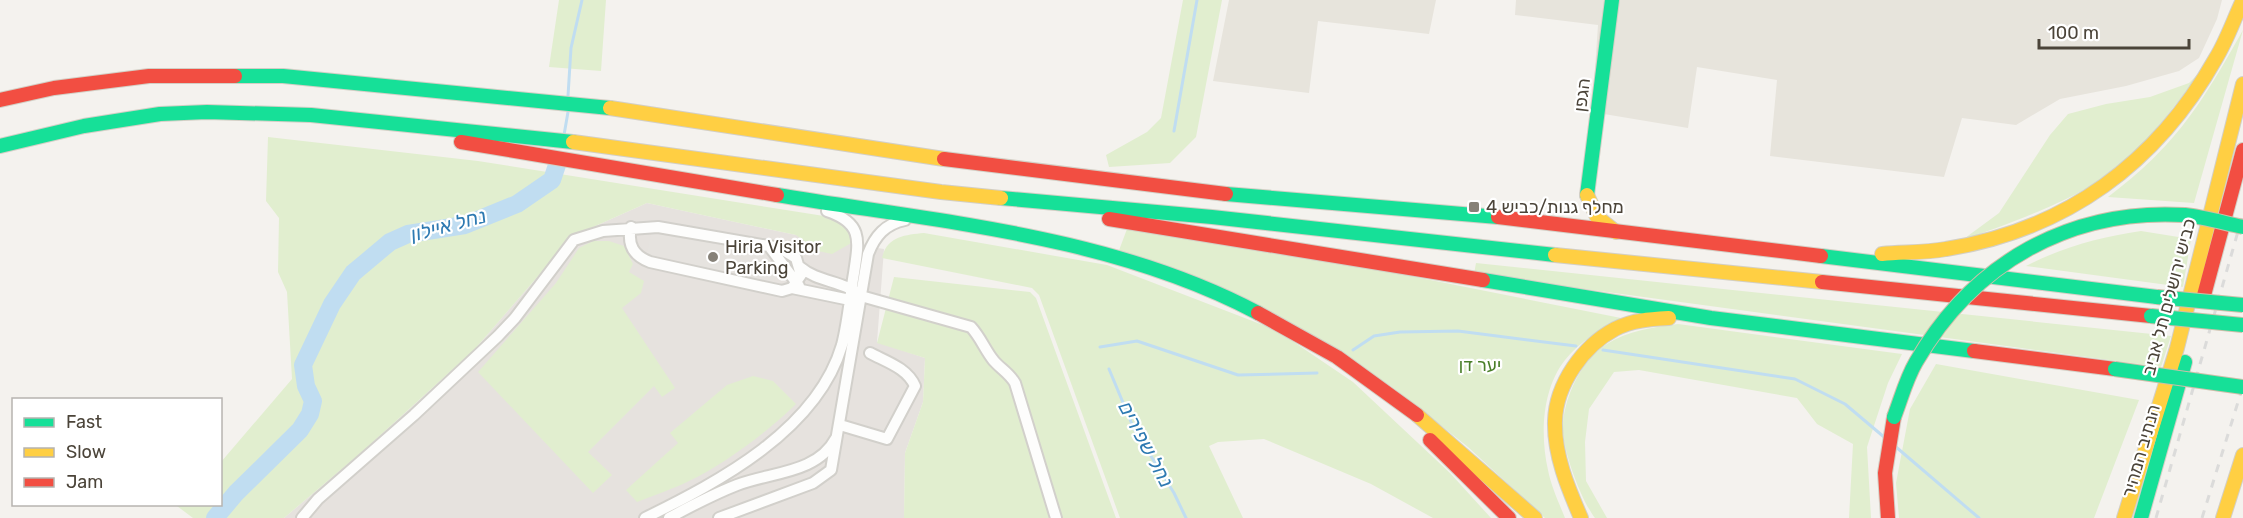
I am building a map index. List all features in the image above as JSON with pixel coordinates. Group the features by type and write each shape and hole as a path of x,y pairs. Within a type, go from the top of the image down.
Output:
{"main road":[{"name":"הגפן","path":"1587,195 1612,0"},
{"path":"1730,246 1874,254 1934,253 2001,237 2057,216 2107,186 2163,137 2205,80 2242,0"},
{"path":"0,100 54,88 97,82 149,76 210,74 283,76 535,99 604,106 907,155 1229,194 1440,210 2243,306"},
{"name":"כביש ירושלים תל אביב","path":"2124,518 2177,348 2243,84"},
{"path":"0,146 84,126 160,114 207,112 311,115 530,137 941,192 1711,318 2243,387"},
{"path":"311,115 597,165 929,219 1083,248 1140,264 1222,296 1321,346 1396,396 1493,477 1535,518"},
{"name":"הנתיב המהיר","path":"2140,518 2243,150"},
{"path":"941,192 1212,217 1485,248 2243,325"},
{"path":"1553,225 1576,213 1587,195"},
{"path":"1587,195 1588,204 1597,218 1616,232"},
{"path":"1888,518 1885,473 1888,438 1907,377 1941,320 1984,275 2021,251 2049,237 2072,228 2098,222 2166,215 2243,227"},
{"path":"1581,518 1563,471 1556,421 1558,401 1577,363 1602,338 1626,325 1650,319 1711,318"},
{"path":"1321,346 1426,436 1509,518"},
{"path":"2223,518 2243,456"}],"street":[{"path":"645,518 722,476 801,417 826,381 842,346 858,241 849,221 782,196"},
{"path":"719,518 823,478 831,470 868,254 879,234 894,222 929,219"},
{"path":"302,518 318,499 414,415 498,336 515,318 574,240 589,233 658,226 768,246 791,253 800,267 811,276 852,288 861,296 971,327 979,335 996,363 1009,372 1015,382 1056,518"},
{"path":"631,227 629,237 632,249 645,260 771,290 797,288 850,300 861,296"},
{"path":"768,246 797,288"},
{"path":"797,288 801,275 800,267"},
{"path":"840,427 887,439 912,397 915,386 911,378 904,371 870,353"},
{"path":"669,518 741,484 810,463 828,450 840,427"}],"shaded area":[{"path":"1229,0 1436,0 1429,34 1318,21 1309,93 1213,81"},
{"path":"1516,0 2222,0 2217,19 2199,58 2179,71 2126,86 2060,99 2016,125 1962,118 1944,177 1770,156 1777,80 1697,67 1688,128 1592,112 1598,25 1515,15"},
{"path":"647,203 796,235 884,249 877,342 925,358 923,402 905,453 904,518 284,518 363,451 474,350 573,236"},
{"name":"Hiria Visitor Parking","path":"653,225 780,250 772,290 645,264"}],"green space":[{"path":"559,0 606,0 601,71 549,67"},
{"path":"1183,0 1222,0 1196,137 1170,163 1109,167 1106,155 1147,132 1161,118"},
{"path":"2243,30 2194,203 2108,197 2152,160 2186,122"},
{"path":"2202,70 2144,142 2106,176 2067,199 1961,241 1999,213 2050,135 2068,114 2106,104 2150,97 2189,83"},
{"path":"268,137 478,161 824,216 849,227 853,242 832,254 818,251 796,235 647,203 573,236 474,350 363,451 284,518 193,518 177,506 222,506 222,461 292,379 287,292 278,272 279,218 266,201"},
{"name":"יער דן","path":"1127,229 1395,273 1621,318 1591,336 1571,353 1557,372 1547,398 1544,427 1545,456 1551,482 1565,518 1545,518 1468,447 1391,386 1118,253"},
{"path":"2141,231 2191,239 2183,287 2026,266 2054,253 2082,244"},
{"path":"924,233 1107,265 1276,330 1353,382 1450,473 1491,518 1433,518 1371,484 1264,439 1218,442 1209,446 1243,518 1120,518 1039,295 1032,288 882,258 884,251 892,241 904,236"},
{"path":"593,241 609,241 624,246 633,264 629,272 644,281 641,293 622,308 675,388 662,397 654,386 588,452 612,475 593,493 478,372 556,283 579,248"},
{"path":"1476,263 2171,336 2161,367 1474,274"},
{"path":"894,277 1030,292 1036,298 1116,518 904,518 905,453 923,402 925,358 877,343"},
{"path":"1678,324 1902,354 1888,383 1867,447 1871,518 1849,518 1853,444 1817,424 1797,398 1639,370 1614,372 1589,409 1585,442 1586,481 1607,518 1595,518 1578,486 1565,444 1563,422 1572,389 1590,359 1607,344 1632,333"},
{"path":"1936,364 2139,400 2094,518 1899,518 1896,483 1910,409"},
{"path":"753,376 773,381 796,404 760,436 716,466 683,484 637,502 626,490 678,443 670,433 727,385"}],"waterway":[{"name":"נחל איילון","path":"568,96 571,48 582,0"},
{"name":"נחל שפירים","path":"1174,131 1197,0"},
{"name":"נחל איילון","path":"564,135 568,112"},
{"name":"נחל איילון","path":"215,518 236,493 300,430 310,414 313,401 306,386 303,365 332,304 353,273 390,242 408,234 465,225 517,204 552,180 557,165"},
{"path":"1353,350 1374,336 1400,332 1458,331 1576,346"},
{"path":"1100,347 1137,341 1238,375 1317,373"},
{"path":"1603,350 1795,379 1845,404 1884,437"},
{"name":"נחל שפירים","path":"1109,369 1134,429 1174,493 1186,518"},
{"path":"1896,447 1979,518"}],"railway":[{"path":"2156,518 2243,214"},
{"path":"2202,518 2243,386"}],"traffic: fast":[{"path":"1587,195 1612,0"},
{"path":"235,76 283,76 610,108"},
{"path":"0,146 84,126 160,114 207,112 311,115 573,142"},
{"path":"1226,194 1498,217"},
{"path":"777,195 961,224 1084,249 1143,265 1202,287 1258,313"},
{"path":"1001,198 1212,217 1555,255"},
{"path":"1894,417 1912,369 1939,327 1966,296 1996,270 2029,249 2064,232 2102,221 2143,215 2185,215 2243,227"},
{"path":"1821,256 2157,297"},
{"path":"1483,280 1711,318 1974,351"},
{"path":"2157,297 2243,305"},
{"path":"2151,316 2243,325"},
{"path":"2141,518 2185,362"},
{"path":"2115,369 2243,387"}],"traffic: slow":[{"path":"1882,254 1938,250 1990,240 2031,226 2069,208 2104,186 2136,160 2166,129 2192,96 2220,51 2243,0"},
{"path":"2124,518 2177,348 2243,84"},
{"path":"610,108 944,159"},
{"path":"573,142 941,192 1001,198"},
{"path":"1587,195 1597,217 1616,232"},
{"path":"1555,255 1822,282"},
{"path":"1581,518 1571,495 1557,446 1555,421 1560,393 1582,356 1603,336 1621,326 1635,322 1669,318"},
{"path":"1417,415 1535,518"},
{"path":"2223,518 2243,455"}],"traffic: jam":[{"path":"0,100 54,88 149,76 235,76"},
{"path":"461,142 777,195"},
{"path":"2203,299 2243,150"},
{"path":"944,159 1226,194"},
{"path":"1498,217 1821,256"},
{"path":"1109,219 1483,280"},
{"path":"1822,282 2151,316"},
{"path":"1258,313 1337,357 1417,415"},
{"path":"1974,351 2115,369"},
{"path":"1888,518 1885,473 1894,417"},
{"path":"1430,440 1509,518"}],"place":[{"name":"מחלף גנות/כביש 4","path":"1474,207"},
{"name":"Hiria Visitor Parking","path":"713,257"}]}
